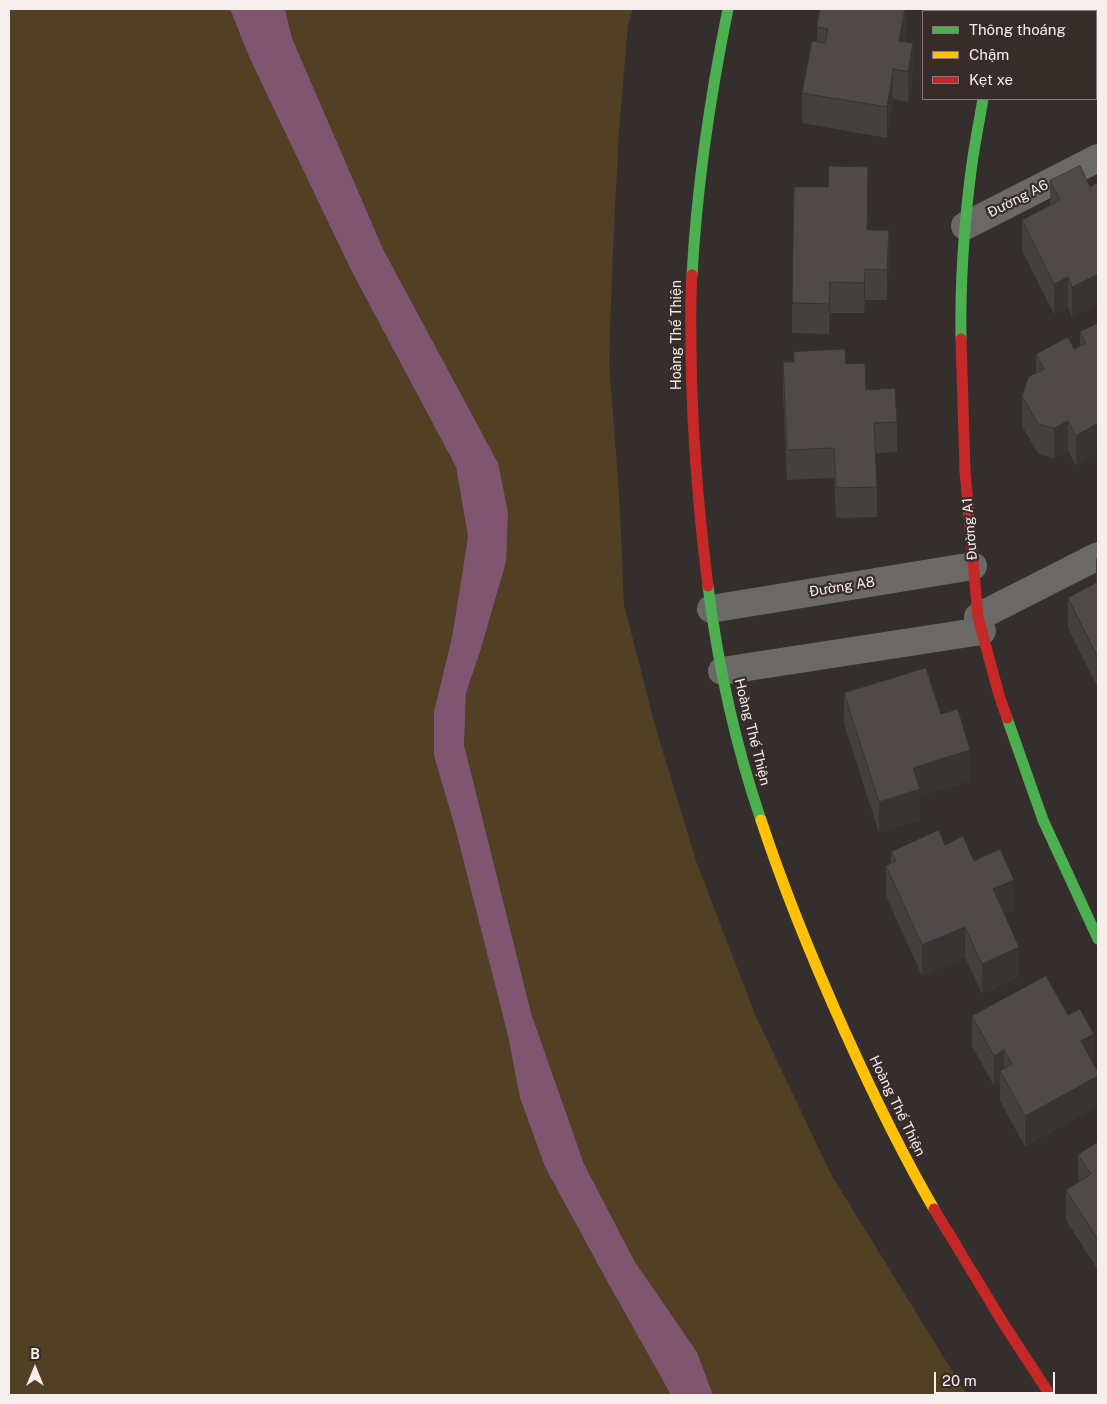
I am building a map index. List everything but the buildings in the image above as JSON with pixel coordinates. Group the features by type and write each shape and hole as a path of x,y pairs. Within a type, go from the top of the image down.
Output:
{"street":[{"name":"Hoàng Thế Thiện","path":"728,9 718,53 706,132 696,214 691,290 691,367 699,511 711,608 722,671 742,757 762,826 791,906 848,1038 917,1179 986,1295 1050,1395"},
{"name":"Đường A1","path":"983,100 971,169 961,284 965,471 980,624 999,695 1043,820 1098,939"},
{"name":"Đường A6","path":"965,226 1098,158"},
{"path":"722,671 980,624 1098,556"},
{"name":"Đường A8","path":"711,608 973,566"}],"shaded area":[{"path":"9,9 230,9 250,59 351,270 456,467 468,537 452,637 434,711 434,756 456,831 508,1036 520,1098 545,1167 671,1395 9,1395"},
{"path":"230,9 285,9 292,38 383,249 498,463 508,512 506,562 466,693 464,745 531,1013 584,1164 635,1262 697,1352 713,1395 671,1395 545,1167 520,1098 508,1036 456,831 434,756 434,711 452,637 468,537 456,467 351,270 250,59"},
{"path":"285,9 633,9 628,25 619,130 609,362 619,493 624,605 656,729 696,861 756,1017 832,1176 967,1395 713,1395 697,1352 635,1262 584,1164 531,1013 464,745 466,693 506,562 498,463 383,249 292,38"}],"traffic: fast":[{"path":"692,275 705,141 728,9"},
{"path":"961,339 962,275 966,212 983,100"},
{"path":"708,586 728,704 761,820"},
{"path":"1007,718 1043,820 1098,939"}],"traffic: slow":[{"path":"761,820 800,928 845,1032 887,1122 934,1209"}],"traffic: jam":[{"path":"692,275 691,351 694,439 698,498 708,586"},
{"path":"961,339 965,471 978,617 1007,718"},
{"path":"934,1209 1005,1326 1050,1395"}]}
